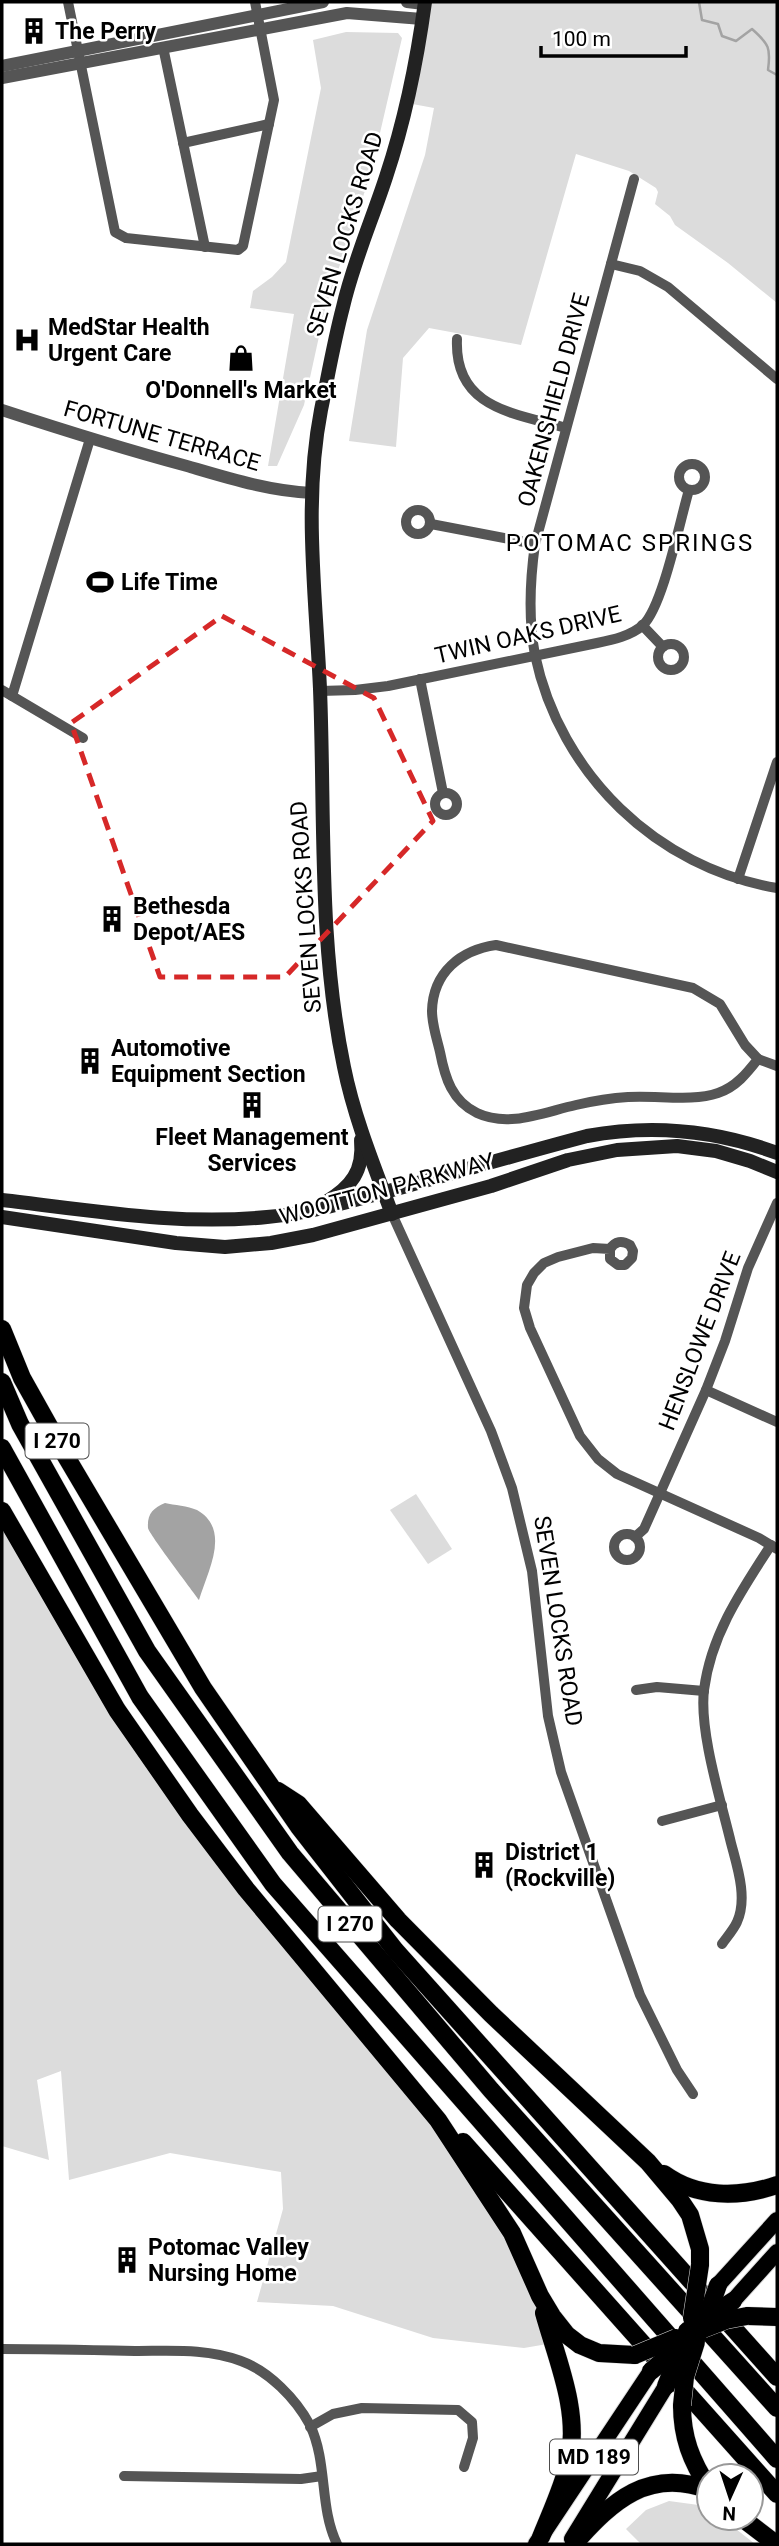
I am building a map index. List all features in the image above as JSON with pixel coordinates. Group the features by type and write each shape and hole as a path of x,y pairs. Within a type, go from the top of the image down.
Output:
{"highway":[{"name":"I 270","path":"2,1329 22,1378 203,1688 299,1827 395,1950 777,2377"},
{"name":"I 270","path":"2,1382 20,1424 147,1651 290,1853 491,2090 777,2408"},
{"name":"I 270","path":"2,1448 140,1698 273,1884 777,2459"},
{"name":"I 270","path":"2,1511 117,1710 238,1878 355,2021 777,2494"},
{"path":"269,1785 298,1804 414,1936 491,2014 648,2162 680,2200 696,2230 700,2265 682,2405 682,2428 687,2449 695,2466"},
{"path":"355,2021 438,2120 512,2233 540,2296 559,2326 580,2345 599,2353 635,2355 691,2330 726,2320 747,2316 777,2316"},
{"path":"648,2162 687,2187 705,2192 752,2193 777,2185"},
{"path":"666,2386 691,2330 718,2285"},
{"path":"539,2541 569,2462 572,2439 572,2415 540,2296"},
{"path":"651,2371 691,2330 733,2301"},
{"path":"574,2544 606,2509 625,2496 649,2486 669,2482 695,2484"},
{"path":"760,2532 776,2544"}],"main road":[{"name":"SEVEN LOCKS ROAD","path":"392,1214 344,1069 333,1004 323,862 320,691 311,538 312,493 320,415 343,305 387,174 407,103 425,3"},
{"path":"315,1209 344,1191 353,1182 362,1148 360,1121"},
{"name":"WOOTTON PARKWAY","path":"2,1200 155,1218 203,1221 269,1217 384,1192 575,1139 610,1132 680,1130 723,1136 777,1153"},
{"name":"WOOTTON PARKWAY","path":"2,1217 225,1247 313,1235 491,1186 568,1160 627,1149 677,1146 716,1152 777,1172"},
{"path":"718,2285 777,2220"},
{"path":"733,2301 777,2252"},
{"name":"MD 189","path":"539,2541 651,2371"},
{"name":"MD 189","path":"569,2544 666,2386"}],"street":[{"path":"68,2 115,232 126,238 238,250 243,246 274,100 256,8"},
{"path":"2,78 256,8 323,2"},
{"path":"407,2 425,3"},
{"path":"2,66 163,47 347,13 422,19"},
{"path":"163,47 205,247"},
{"path":"183,143 269,124"},
{"name":"OAKENSHIELD DRIVE","path":"634,179 535,544 530,588 536,656 559,724 580,761 600,788 635,823 688,858 738,879 777,888"},
{"path":"611,264 640,271 668,287 777,379"},
{"path":"457,338 458,364 462,376 476,395 505,411 566,428"},
{"name":"FORTUNE TERRACE","path":"2,410 90,439 256,485 286,492 312,493"},
{"path":"12,696 90,439"},
{"name":"TWIN OAKS DRIVE","path":"320,691 372,688 617,639 642,625 652,612 689,490"},
{"path":"431,524 535,544"},
{"path":"642,625 663,647"},
{"path":"420,679 443,793"},
{"path":"2,690 83,738"},
{"path":"738,879 777,762"},
{"path":"758,1059 741,1080 723,1092 709,1096 624,1097 578,1104 512,1120 493,1118 466,1106 445,1077 433,1021 433,999 441,978 451,964 464,954 479,947 511,946 693,988 720,1004 745,1045 758,1059 777,1066"},
{"name":"HENSLOWE DRIVE","path":"635,1537 644,1529 706,1390 725,1341 748,1266 777,1203"},
{"name":"SEVEN LOCKS ROAD","path":"392,1214 491,1430 512,1488 531,1571 548,1716 561,1772 640,1995 677,2070 693,2094"},
{"path":"610,1249 593,1248 544,1263 534,1273 524,1296 526,1318 580,1436 591,1452 617,1474 774,1547 733,1604 720,1630 704,1691 707,1735 739,1874 741,1903 737,1921 722,1944"},
{"path":"706,1390 777,1422"},
{"path":"636,1690 657,1688 704,1691"},
{"path":"662,1821 722,1805"},
{"path":"2,2349 206,2352 245,2362 271,2378 299,2407 310,2427 319,2450 325,2511 337,2544"},
{"path":"310,2427 333,2414 362,2408 458,2410 472,2422 473,2438 464,2467"},
{"path":"124,2476 301,2479 322,2476"}],"highlighted area":[{"path":"222,616 374,698 433,821 285,977 160,977 71,723"}],"shaded area":[{"path":"424,2 777,2 777,303 675,225 670,216 655,204 658,192 656,188 629,171 576,154 521,345 429,328 403,358 396,447 349,441 367,330 425,155 434,108 407,103"},
{"path":"346,32 398,33 402,38 370,176 325,309 304,405 277,466 268,466 294,314 250,308 253,291 286,262 321,88 313,40"},
{"path":"416,1494 452,1549 428,1564 390,1510"},
{"path":"165,1503 197,1510 207,1518 213,1529 214,1552 199,1600 148,1528 152,1512"},
{"path":"2,1511 117,1710 438,2120 512,2233 553,2343 524,2348 433,2338 333,2306 257,2302 283,2209 281,2172 170,2153 69,2180 61,2071 37,2080 49,2160 2,2146"},
{"path":"669,2501 695,2505 695,2532 740,2532 755,2544 641,2544 626,2529 646,2510"}],"waterway":[{"path":"699,2 702,20 718,24 722,36 736,41 752,29 758,34 768,47 768,70 777,75"}],"place":[{"name":"The Perry","path":"34,31"},
{"name":"MedStar Health Urgent Care","path":"27,340"},
{"name":"O'Donnell's Market","path":"241,358"},
{"name":"Life Time","path":"100,582"},
{"name":"Bethesda Depot/AES","path":"112,919"},
{"name":"Automotive Equipment Section","path":"90,1061"},
{"name":"Fleet Management Services","path":"252,1105"},
{"name":"District 1 (Rockville)","path":"484,1865"},
{"name":"Potomac Valley Nursing Home","path":"127,2260"}],"district":[{"name":"POTOMAC SPRINGS","path":"630,543"}]}
